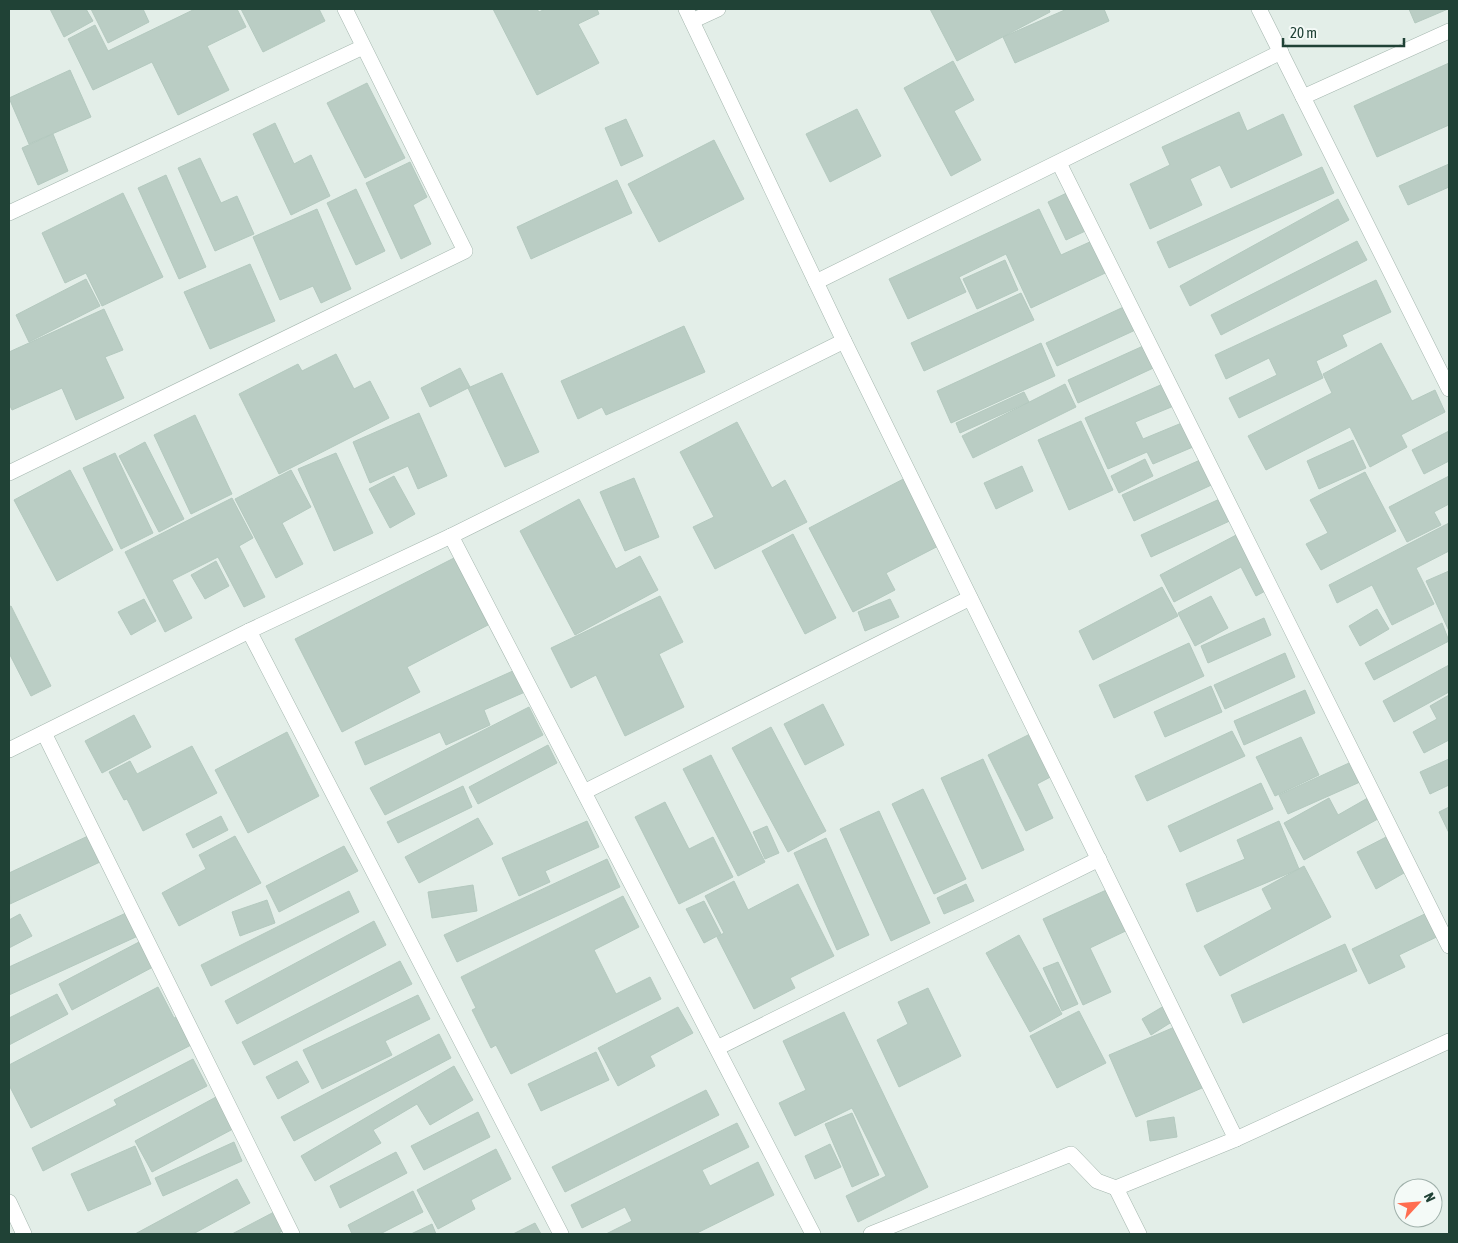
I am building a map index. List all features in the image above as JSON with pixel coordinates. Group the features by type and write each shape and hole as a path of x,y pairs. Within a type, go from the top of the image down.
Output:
{"street":[{"path":"9,473 466,250 345,9"},
{"path":"718,9 689,15 844,341 1236,1139"},
{"path":"1259,9 1449,389"},
{"path":"1303,97 1449,31"},
{"path":"9,212 363,47"},
{"path":"816,282 1281,52"},
{"path":"1058,163 1449,946"},
{"path":"9,750 249,631 451,536 844,341"},
{"path":"451,536 813,1234"},
{"path":"584,792 970,598"},
{"path":"249,631 561,1234"},
{"path":"44,733 292,1234"},
{"path":"717,1048 1098,859"},
{"path":"871,1234 1071,1154 1097,1181 1116,1188 1236,1139 1449,1041"},
{"path":"1116,1188 1139,1234"},
{"path":"9,1202 24,1234"}],"building":[{"path":"50,9 86,9 93,21 64,37"},
{"path":"91,9 143,9 149,22 108,43"},
{"path":"195,9 237,9 246,27 207,46 229,90 178,115 152,62 93,90 68,39 95,25 108,51"},
{"path":"241,9 319,9 325,21 263,52"},
{"path":"493,9 537,9 539,12 545,9 597,9 599,14 578,24 599,63 537,95"},
{"path":"930,9 1049,9 1050,12 957,61"},
{"path":"1067,9 1104,9 1109,21 1015,63 1003,37"},
{"path":"1409,9 1448,9 1415,23"},
{"path":"953,61 974,100 954,111 981,160 951,176 904,88"},
{"path":"1449,63 1449,125 1377,157 1354,106"},
{"path":"70,70 91,117 29,144 9,98"},
{"path":"367,83 405,158 365,178 327,103"},
{"path":"857,109 881,156 830,182 806,134"},
{"path":"1239,112 1247,131 1283,114 1302,155 1231,188 1220,165 1190,179 1202,205 1150,229 1130,184 1170,165 1162,147"},
{"path":"626,119 643,156 621,166 605,128"},
{"path":"275,123 294,164 311,155 330,196 291,215 253,134"},
{"path":"53,134 68,171 38,185 22,148"},
{"path":"714,140 744,199 659,242 628,184"},
{"path":"200,158 221,203 237,196 254,234 215,251 178,168"},
{"path":"410,162 427,197 413,205 431,244 401,259 366,183"},
{"path":"1449,164 1449,187 1408,205 1399,186"},
{"path":"1322,167 1334,193 1169,268 1157,242"},
{"path":"166,175 206,267 179,279 138,188"},
{"path":"617,180 632,213 531,259 517,227"},
{"path":"1077,188 1094,227 1066,240 1048,202"},
{"path":"356,189 385,251 356,265 327,203"},
{"path":"123,193 163,277 102,306 86,273 65,283 42,233"},
{"path":"1338,199 1349,220 1190,306 1180,286"},
{"path":"317,209 351,289 321,303 313,286 280,300 253,237"},
{"path":"1039,209 1061,255 1103,236 1118,267 1031,308 1006,254 959,277 966,292 908,319 889,279"},
{"path":"1357,241 1367,260 1221,335 1211,315"},
{"path":"1005,260 1018,290 977,309 963,279"},
{"path":"250,264 275,321 210,349 184,292"},
{"path":"86,279 100,306 29,342 16,315"},
{"path":"1376,280 1391,312 1342,335 1347,346 1316,361 1323,378 1239,418 1229,398 1277,375 1269,358 1226,379 1215,355"},
{"path":"1021,293 1034,320 924,371 911,343"},
{"path":"1130,304 1142,327 1057,366 1046,343"},
{"path":"104,309 123,350 105,357 124,398 76,420 62,388 12,410 9,404 9,352"},
{"path":"684,326 705,372 606,415 602,407 578,419 561,381"},
{"path":"1152,342 1162,364 1078,403 1068,380"},
{"path":"1041,343 1055,376 951,423 937,391"},
{"path":"1381,343 1412,401 1435,390 1445,412 1401,435 1407,447 1370,467 1350,427 1266,470 1248,436 1332,393 1323,374"},
{"path":"336,354 354,389 370,381 389,418 279,474 239,394 298,364 302,371"},
{"path":"460,368 470,387 430,407 421,388"},
{"path":"502,373 539,452 505,467 468,388"},
{"path":"1172,380 1181,403 1135,422 1143,439 1189,420 1200,444 1153,464 1147,452 1108,469 1085,418"},
{"path":"1065,384 1076,407 973,458 962,436"},
{"path":"1024,392 1029,402 960,433 956,423"},
{"path":"419,413 447,476 418,489 408,466 370,483 353,442"},
{"path":"195,415 232,494 191,514 154,435"},
{"path":"1081,421 1113,490 1069,510 1038,440"},
{"path":"737,422 772,488 785,480 807,522 715,569 693,527 714,517 680,452"},
{"path":"1449,431 1449,461 1424,474 1412,450"},
{"path":"1353,440 1366,468 1319,489 1307,461"},
{"path":"145,442 184,519 159,532 119,456"},
{"path":"115,453 153,533 121,549 83,468"},
{"path":"336,453 373,533 334,551 298,469"},
{"path":"1209,456 1220,481 1134,521 1122,495"},
{"path":"1145,459 1153,476 1119,493 1111,476"},
{"path":"1022,466 1033,491 996,509 984,483"},
{"path":"70,470 113,550 57,581 14,500"},
{"path":"291,470 311,507 282,523 303,564 276,578 235,499"},
{"path":"1365,472 1396,531 1321,570 1306,544 1328,533 1310,500"},
{"path":"913,474 948,541 886,573 895,590 853,612 809,528"},
{"path":"394,476 415,514 390,528 369,489"},
{"path":"1449,476 1449,504 1434,512 1441,525 1407,542 1389,507"},
{"path":"634,478 659,537 625,551 600,492"},
{"path":"1224,497 1234,519 1151,557 1141,535"},
{"path":"232,498 253,538 239,546 265,597 244,607 218,557 172,580 192,618 165,632 125,552"},
{"path":"579,499 616,569 640,556 658,590 575,635 520,531"},
{"path":"1449,523 1449,551 1416,568 1434,604 1392,625 1372,585 1337,603 1329,585"},
{"path":"1240,533 1269,589 1256,596 1241,567 1174,602 1160,575"},
{"path":"793,534 836,618 805,634 762,551"},
{"path":"454,558 488,625 407,667 420,692 342,732 295,639"},
{"path":"216,561 229,586 205,599 191,575"},
{"path":"1449,571 1449,631 1426,581"},
{"path":"1162,587 1178,616 1093,660 1079,631"},
{"path":"660,596 683,642 659,654 684,707 625,736 596,675 571,688 551,648"},
{"path":"1211,596 1228,628 1195,646 1178,613"},
{"path":"144,599 156,621 131,635 118,612"},
{"path":"890,599 899,617 865,631 858,612"},
{"path":"11,606 51,686 31,696 9,653 9,607"},
{"path":"1377,609 1389,629 1360,646 1349,626"},
{"path":"1264,618 1271,635 1208,663 1201,646"},
{"path":"1442,623 1449,641 1374,680 1365,663"},
{"path":"1189,643 1204,676 1114,718 1099,685"},
{"path":"1285,653 1295,677 1225,709 1214,685"},
{"path":"1449,665 1449,692 1394,722 1383,701"},
{"path":"515,670 525,692 484,710 490,725 446,745 440,732 365,765 355,742"},
{"path":"1211,686 1222,712 1165,737 1154,712"},
{"path":"1305,690 1315,713 1244,745 1234,721"},
{"path":"1449,695 1449,740 1424,753 1413,732 1437,719 1430,706"},
{"path":"823,704 844,745 805,765 784,724"},
{"path":"529,707 543,735 385,815 370,788"},
{"path":"134,715 151,747 102,773 85,741"},
{"path":"771,727 826,831 788,852 732,748"},
{"path":"1040,729 1062,771 1037,784 1053,818 1026,831 988,755"},
{"path":"1232,731 1245,756 1147,801 1135,776"},
{"path":"287,732 319,796 248,833 215,770"},
{"path":"1301,737 1319,775 1275,796 1256,757"},
{"path":"548,745 557,763 478,804 469,787"},
{"path":"192,746 217,793 143,831 127,799 124,800 109,772 130,761 137,774"},
{"path":"711,755 765,862 738,876 683,769"},
{"path":"1360,758 1369,778 1288,814 1279,795"},
{"path":"983,759 1024,850 982,869 941,778"},
{"path":"1449,759 1449,785 1430,794 1420,772"},
{"path":"1261,783 1273,809 1180,852 1168,826"},
{"path":"463,786 472,807 398,843 387,822"},
{"path":"923,789 966,879 934,894 892,804"},
{"path":"1373,795 1385,815 1304,860 1284,823 1329,798 1338,815"},
{"path":"665,802 689,849 713,837 733,877 679,904 635,817"},
{"path":"1449,807 1449,833 1439,812"},
{"path":"879,811 930,923 891,941 840,829"},
{"path":"221,816 228,830 193,848 186,834"},
{"path":"478,818 493,844 419,883 405,857"},
{"path":"587,821 599,847 545,871 550,882 519,896 502,858"},
{"path":"1279,821 1299,869 1197,912 1186,884 1245,859 1237,840"},
{"path":"767,826 779,853 765,859 753,832"},
{"path":"1392,834 1411,869 1376,889 1357,852"},
{"path":"88,836 100,862 10,904 9,873"},
{"path":"235,836 261,883 179,926 162,893 206,869 199,855"},
{"path":"826,838 869,935 837,950 794,853"},
{"path":"344,846 358,871 279,912 266,886"},
{"path":"607,859 620,887 457,962 444,935"},
{"path":"1304,866 1331,917 1220,976 1204,946 1272,909 1262,889"},
{"path":"734,881 748,910 798,884 834,956 790,978 795,988 754,1009 717,937 724,933 705,896"},
{"path":"966,884 974,901 944,914 937,898"},
{"path":"473,885 477,911 432,918 428,892"},
{"path":"1115,886 1134,927 1090,948 1111,992 1083,1005 1043,919"},
{"path":"349,891 359,912 211,986 201,965"},
{"path":"623,896 639,927 594,950 616,994 650,977 661,999 511,1074 496,1045 491,1048 472,1010 476,1008 461,977"},
{"path":"267,900 275,923 240,936 232,912"},
{"path":"704,901 721,934 704,943 686,909"},
{"path":"1433,910 1445,933 1399,955 1405,967 1369,984 1352,949"},
{"path":"126,913 138,936 9,995 9,967"},
{"path":"20,914 32,936 9,948 9,920"},
{"path":"374,921 386,945 237,1024 225,1001"},
{"path":"1019,935 1062,1014 1030,1032 986,953"},
{"path":"139,942 153,967 72,1010 59,984"},
{"path":"1345,944 1357,971 1243,1023 1231,995"},
{"path":"400,961 412,984 254,1065 242,1042"},
{"path":"1058,962 1078,1004 1062,1011 1043,968"},
{"path":"158,987 174,1018 179,1016 193,1044 31,1128 9,1085 9,1065"},
{"path":"928,988 961,1056 899,1087 877,1040 908,1024 898,1002"},
{"path":"57,994 68,1014 9,1045 9,1018"},
{"path":"418,995 430,1019 385,1041 392,1055 322,1089 303,1050"},
{"path":"1169,1003 1178,1018 1151,1035 1142,1019"},
{"path":"678,1007 693,1033 650,1056 655,1066 618,1086 598,1048"},
{"path":"1079,1011 1106,1063 1057,1088 1030,1036"},
{"path":"844,1012 928,1187 858,1222 846,1196 886,1176 852,1108 795,1136 779,1103 806,1090 783,1041"},
{"path":"1184,1023 1211,1084 1136,1117 1109,1055"},
{"path":"439,1034 451,1058 294,1141 281,1117"},
{"path":"596,1052 609,1080 541,1111 528,1084"},
{"path":"193,1059 207,1086 43,1171 32,1148 117,1105 114,1100"},
{"path":"297,1061 309,1082 278,1099 266,1077"},
{"path":"454,1066 473,1100 430,1125 417,1104 373,1130 381,1143 315,1181 301,1156"},
{"path":"706,1090 719,1115 565,1192 552,1167"},
{"path":"216,1097 233,1129 152,1172 135,1141"},
{"path":"478,1112 490,1137 424,1170 411,1146"},
{"path":"852,1113 879,1175 852,1187 825,1124"},
{"path":"1174,1117 1177,1137 1150,1141 1147,1121"},
{"path":"737,1123 749,1147 702,1170 710,1186 758,1162 774,1195 695,1234 606,1234 632,1221 625,1207 582,1228 571,1205"},
{"path":"234,1142 242,1161 163,1196 155,1178"},
{"path":"830,1144 841,1167 815,1179 805,1156"},
{"path":"135,1146 151,1184 88,1211 71,1174"},
{"path":"496,1149 511,1179 471,1200 475,1209 438,1229 417,1190"},
{"path":"396,1152 407,1173 340,1208 330,1186"},
{"path":"237,1179 250,1203 193,1234 135,1234"},
{"path":"413,1191 423,1212 380,1234 352,1234 348,1225"},
{"path":"276,1211 286,1229 277,1234 232,1234"},
{"path":"535,1223 541,1234 513,1234"},
{"path":"432,1224 436,1234 411,1234"}]}
